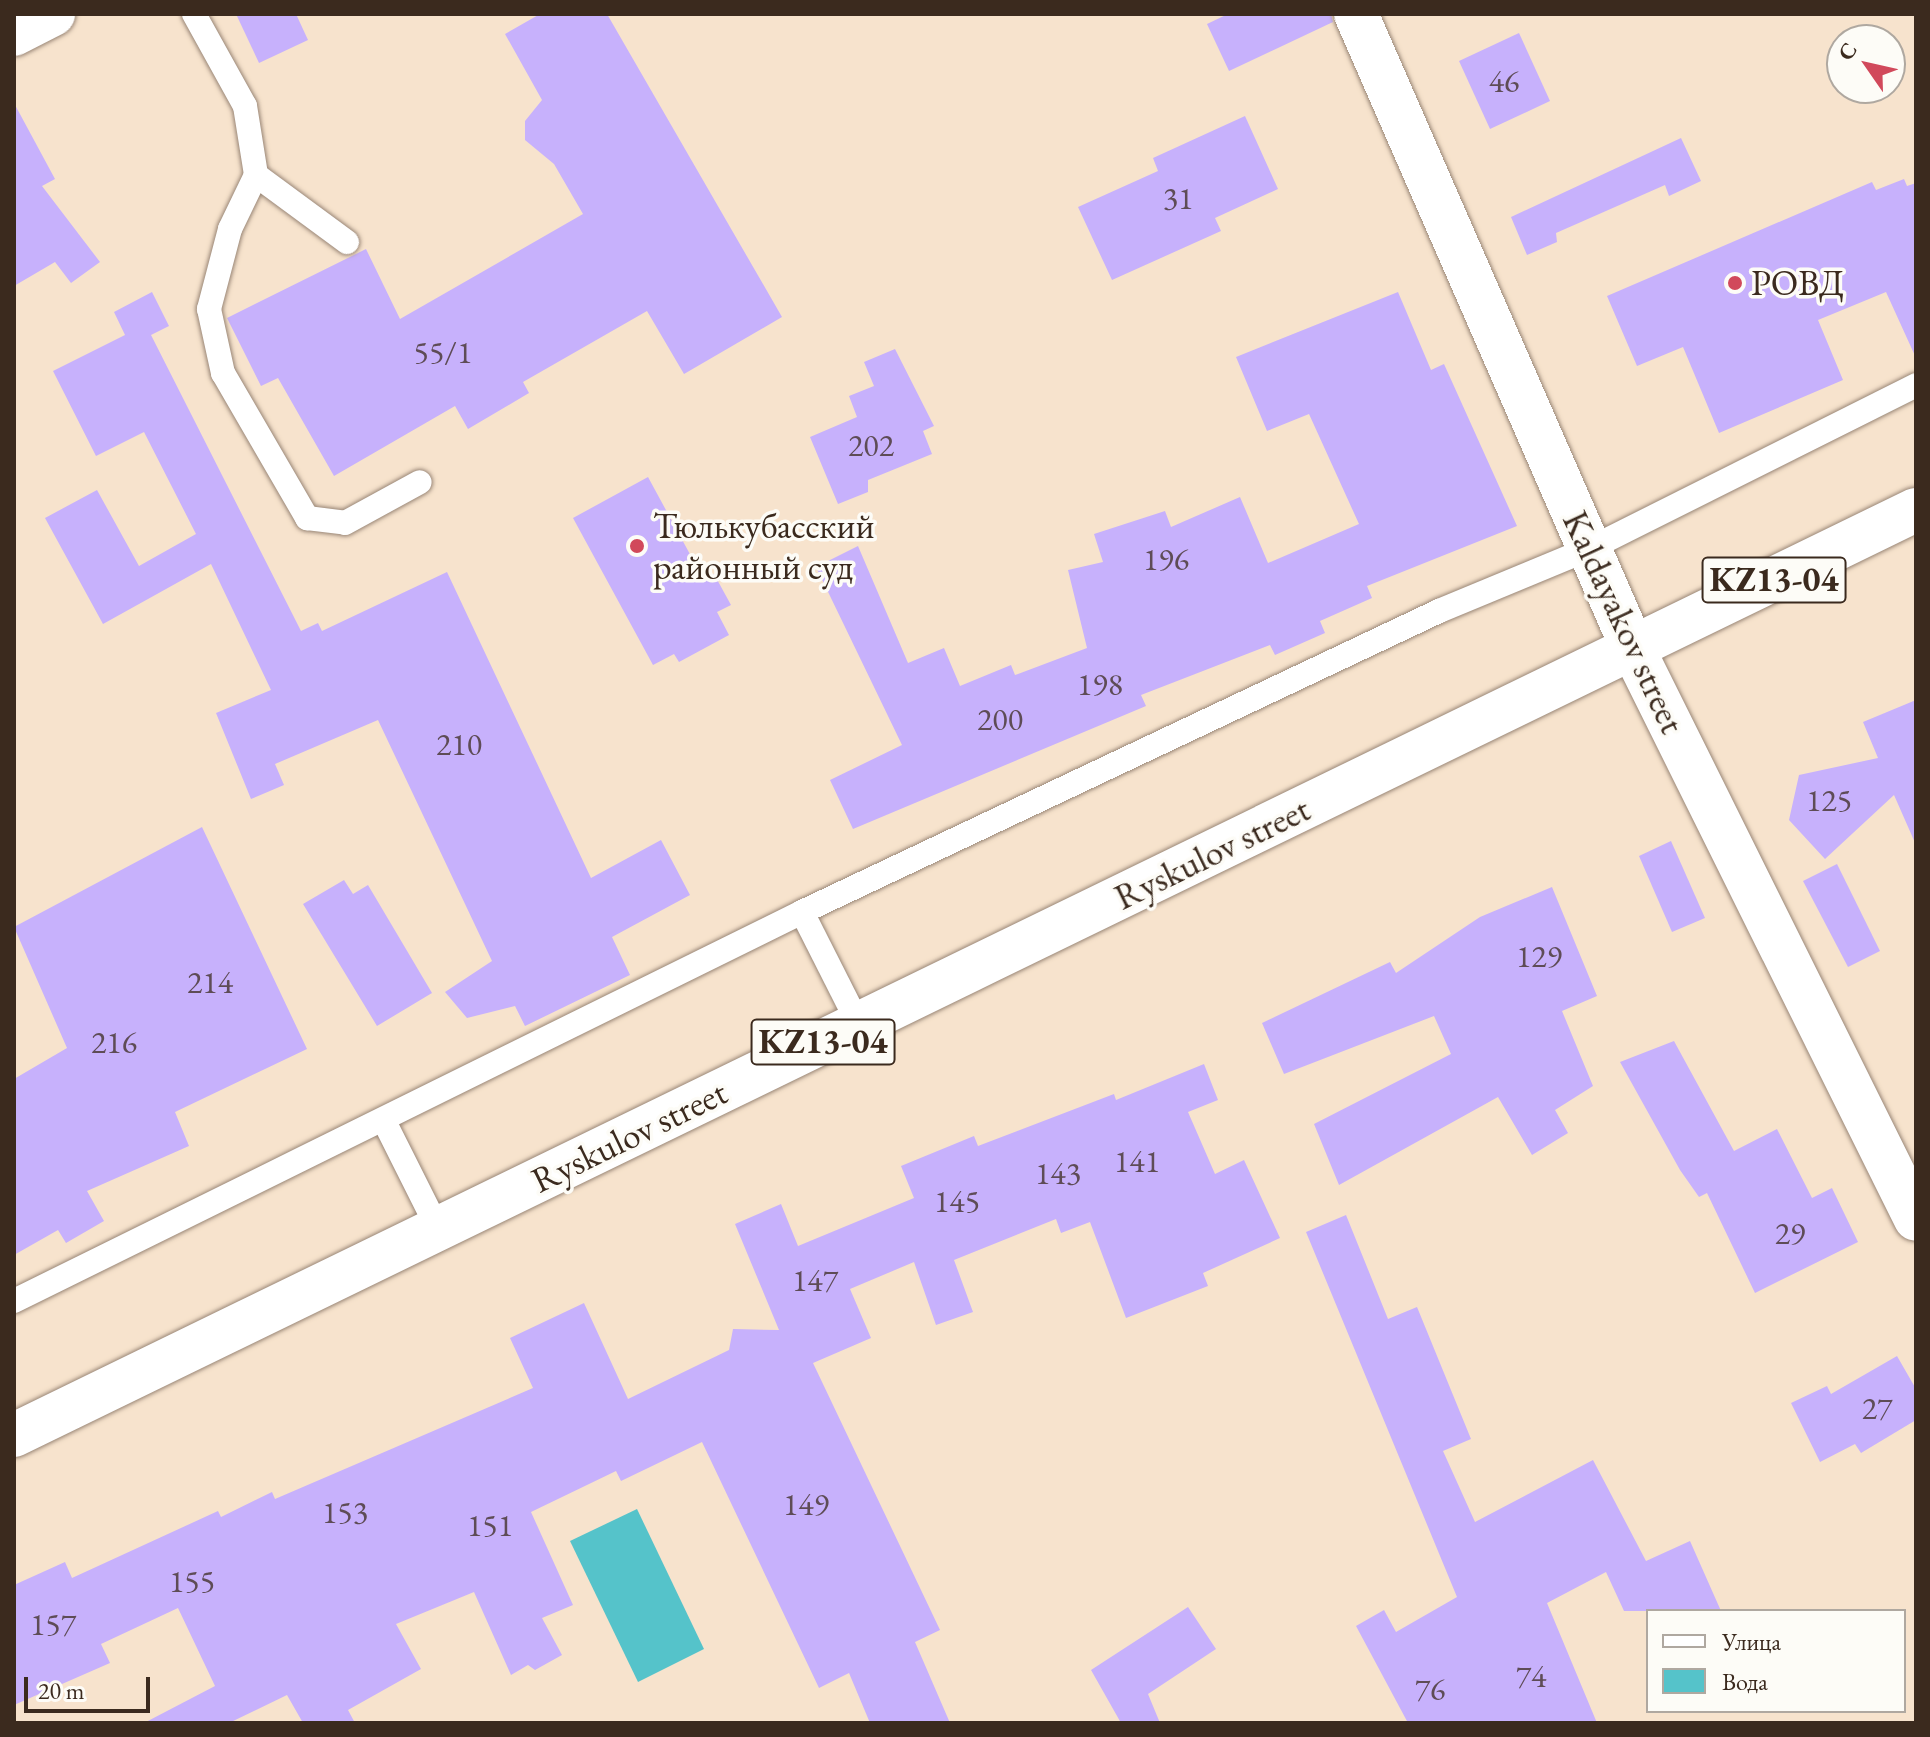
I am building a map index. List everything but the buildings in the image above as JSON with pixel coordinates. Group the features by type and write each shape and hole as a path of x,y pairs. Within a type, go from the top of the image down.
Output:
{"main road":[{"path":"14,34 53,14"},
{"name":"Kaldayakov street","path":"1356,14 1633,649 1916,1219"},
{"name":"KZ13-04","path":"1633,649 1916,510"},
{"name":"Ryskulov street","path":"14,1435 1633,649"}],"lane":[{"path":"194,14 245,106 256,175 230,229 209,309 223,373 307,518 345,523 420,482"},
{"path":"256,175 347,242"},
{"path":"14,1301 802,912 1439,611 1589,549 1914,390"},
{"path":"802,912 859,1025"},
{"path":"384,1121 438,1229"}],"water":[{"path":"637,1509 704,1649 638,1682 570,1541"}],"place":[{"name":"РОВД","path":"1735,283"},
{"name":"Тюлькубасский районный суд","path":"637,546"}]}
